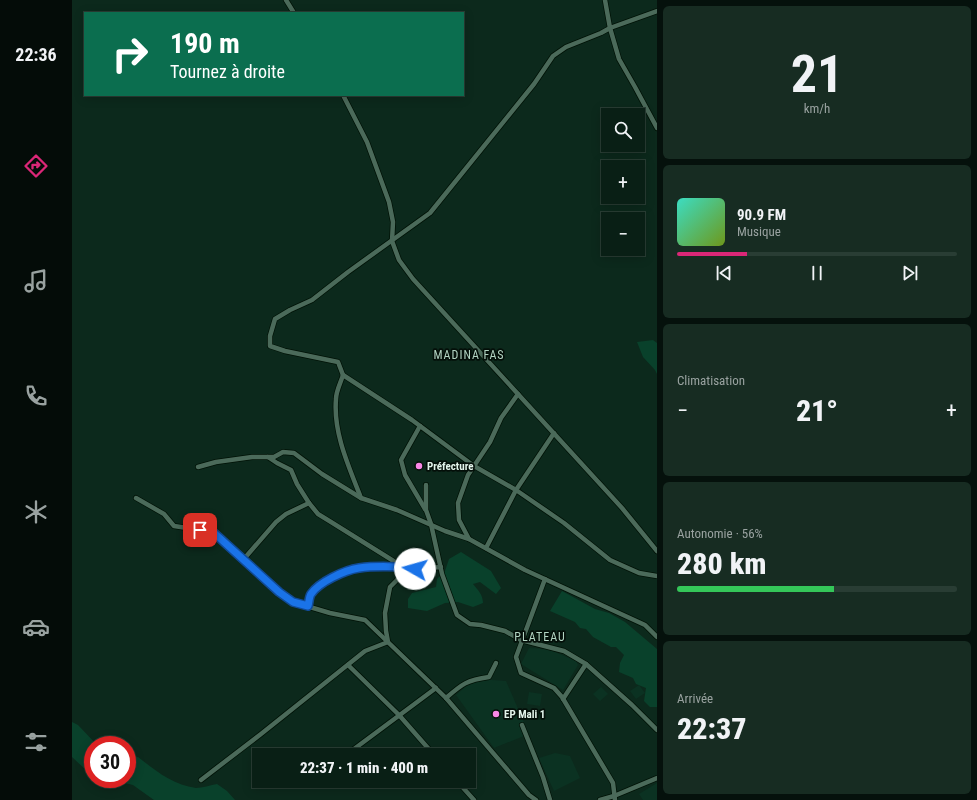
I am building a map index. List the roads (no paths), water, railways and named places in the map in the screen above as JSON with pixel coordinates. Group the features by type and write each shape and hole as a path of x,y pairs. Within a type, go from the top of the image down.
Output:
{"street":[{"path":"286,0 293,12"},
{"path":"605,0 618,60 635,87 657,128"},
{"path":"657,11 610,28 566,47 553,56 534,84 430,213 312,300 275,319 270,336 270,346 285,351 338,362 343,375 420,426 474,466 516,490 564,523 610,560 639,573 657,576"},
{"path":"344,96 367,142 389,202 392,222 392,241 400,260 414,279 622,508 657,551"},
{"path":"343,375 336,397 340,442 362,498"},
{"path":"469,539 459,520 458,503 468,475 490,442 501,418 518,394"},
{"path":"420,426 401,460 405,475 426,510 431,524 441,567 457,615 470,624 481,625 505,632 521,640 564,651 586,664 632,705 657,730"},
{"path":"486,548 516,490 554,433"},
{"path":"198,467 216,462 274,457 283,452 294,453 322,474 362,498 397,510 445,531 469,539 525,570 645,625 657,637"},
{"path":"268,457 291,470 297,484 318,514 400,565 414,569 441,567"},
{"path":"426,485 426,510"},
{"path":"136,498 164,514 174,526 213,532 279,592 293,602 330,613 365,620 446,698 529,795 536,800"},
{"path":"243,560 276,522 286,514 309,503"},
{"path":"308,606 310,595 324,582 335,576 359,568 405,567"},
{"path":"388,642 385,613 390,587 398,579 414,569"},
{"path":"545,579 521,640 516,657 521,673 554,688 563,699 613,783 614,798"},
{"path":"201,780 262,734 365,651 388,642"},
{"path":"446,698 460,686 473,679 489,676 496,663"},
{"path":"563,699 586,664"},
{"path":"348,665 399,716 428,748"},
{"path":"356,748 436,688"},
{"path":"522,726 543,777 550,800"},
{"path":"600,800 614,798 657,778"},
{"path":"463,788 474,800"}],"place":[{"name":"Préfecture","path":"419,466"},
{"name":"EP Mali 1","path":"496,714"}],"district":[{"name":"MADINA FAS","path":"469,355"},
{"name":"PLATEAU","path":"540,637"}]}
